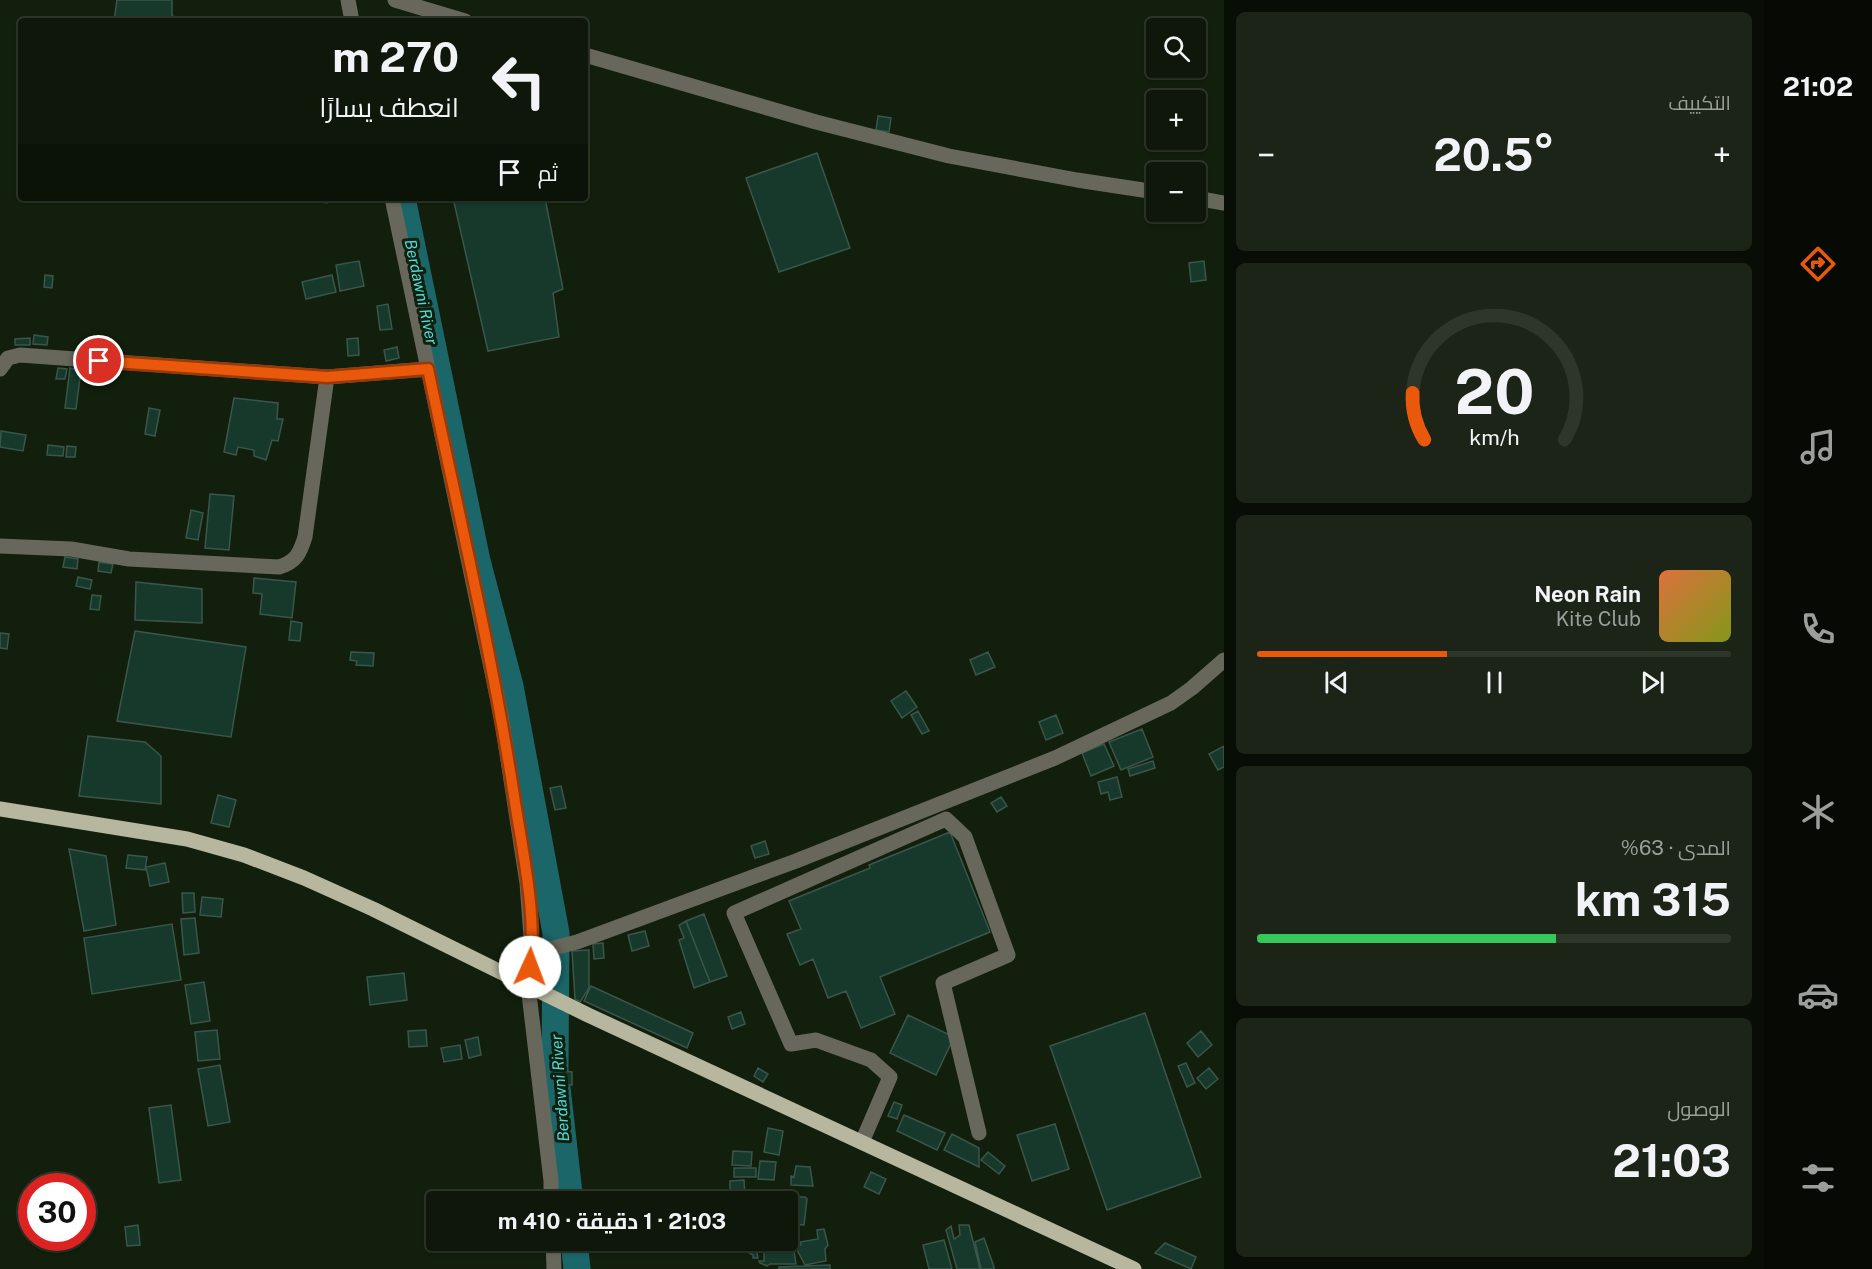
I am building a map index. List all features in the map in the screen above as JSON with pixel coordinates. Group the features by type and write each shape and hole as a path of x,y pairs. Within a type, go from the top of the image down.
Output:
{"main road":[{"path":"0,809 187,839 244,855 304,878 373,909 588,1016 1134,1269"}],"street":[{"path":"348,0 351,18"},
{"path":"395,0 455,18"},
{"path":"588,56 816,122 949,156 1146,190"},
{"path":"1206,200 1224,203"},
{"path":"393,201 501,715 527,883 532,950 528,985 550,1191"},
{"path":"0,369 8,358 20,355 327,377 428,369"},
{"path":"0,546 71,549 129,559 279,567 287,565 298,556 305,537 327,377"},
{"path":"532,950 550,949 577,942 796,861 1055,758 1171,703 1224,660"},
{"path":"861,1142 890,1077 871,1060 816,1040 791,1044 734,913 946,819 965,837 1008,955 943,983 980,1132"},
{"path":"553,1251 554,1269"}],"building":[{"path":"117,0 172,0 172,16 176,17 176,18 114,18"},
{"path":"878,116 891,118 889,132 876,130"},
{"path":"817,153 850,248 779,272 746,178"},
{"path":"454,201 546,201 563,289 553,293 559,337 488,351"},
{"path":"359,261 364,286 340,291 336,265"},
{"path":"1204,261 1206,280 1191,282 1189,263"},
{"path":"45,275 53,276 52,288 44,287"},
{"path":"332,275 336,292 306,299 302,282"},
{"path":"388,304 392,329 380,330 377,306"},
{"path":"34,335 48,337 47,345 33,344"},
{"path":"30,338 30,345 15,345 15,339"},
{"path":"358,338 359,355 348,356 347,339"},
{"path":"397,347 399,358 386,361 384,350"},
{"path":"58,368 67,369 65,379 56,379"},
{"path":"70,368 81,370 76,409 65,408"},
{"path":"234,398 278,403 277,419 283,419 278,441 272,440 266,460 254,456 254,450 238,447 236,455 224,452"},
{"path":"149,408 160,410 155,436 145,434"},
{"path":"1,431 26,435 23,451 0,447"},
{"path":"48,445 64,447 63,456 47,455"},
{"path":"67,446 76,447 75,457 66,457"},
{"path":"210,494 234,496 229,550 205,548"},
{"path":"191,510 203,513 198,540 186,538"},
{"path":"65,557 78,559 77,569 63,567"},
{"path":"99,562 113,564 111,573 98,571"},
{"path":"78,577 92,580 90,589 76,586"},
{"path":"254,578 296,582 292,618 260,614 262,594 253,593"},
{"path":"136,582 202,589 202,623 135,620"},
{"path":"92,595 101,596 99,610 90,609"},
{"path":"291,621 302,623 300,641 289,640"},
{"path":"135,631 246,647 231,737 117,721"},
{"path":"0,633 9,634 7,649 0,648"},
{"path":"351,652 374,653 373,666 356,665 357,661 350,660"},
{"path":"988,652 995,667 976,675 970,660"},
{"path":"906,691 917,707 902,718 891,701"},
{"path":"918,711 929,731 922,734 911,715"},
{"path":"1056,715 1063,733 1046,740 1039,722"},
{"path":"1142,729 1153,757 1121,770 1109,742"},
{"path":"88,736 145,742 161,756 161,804 79,796"},
{"path":"1104,744 1114,766 1091,776 1082,753"},
{"path":"1224,746 1224,767 1218,770 1209,754"},
{"path":"1153,761 1155,768 1130,776 1128,769"},
{"path":"1117,777 1122,797 1110,800 1108,792 1101,794 1098,782"},
{"path":"561,786 566,808 555,810 550,788"},
{"path":"218,795 236,800 229,827 211,823"},
{"path":"1001,797 1007,806 997,812 991,803"},
{"path":"950,832 990,932 880,977 895,1014 861,1028 846,991 828,998 813,959 800,965 787,934 801,929 789,901"},
{"path":"765,841 769,854 755,858 751,846"},
{"path":"69,849 106,856 116,925 84,931"},
{"path":"128,855 147,857 145,870 126,868"},
{"path":"165,863 169,882 150,886 146,867"},
{"path":"182,893 194,893 195,912 183,913"},
{"path":"202,897 223,899 221,917 200,915"},
{"path":"704,914 727,976 710,982 686,921"},
{"path":"195,918 199,953 184,955 181,919"},
{"path":"686,921 710,982 694,988 679,940 684,938 679,925"},
{"path":"172,924 181,980 92,994 84,938"},
{"path":"645,931 649,946 632,951 628,935"},
{"path":"603,943 604,958 594,959 593,944"},
{"path":"589,950 589,988 580,1002 575,999 572,951"},
{"path":"404,973 407,1000 370,1005 367,977"},
{"path":"204,982 210,1021 191,1024 185,985"},
{"path":"591,986 693,1033 687,1048 584,1001"},
{"path":"741,1012 745,1024 732,1029 728,1017"},
{"path":"1145,1013 1201,1177 1107,1210 1050,1046"},
{"path":"908,1015 954,1037 936,1075 890,1053"},
{"path":"217,1030 220,1059 198,1061 195,1032"},
{"path":"426,1030 427,1046 409,1047 408,1031"},
{"path":"1201,1031 1212,1045 1198,1057 1187,1043"},
{"path":"478,1037 481,1055 469,1058 465,1040"},
{"path":"460,1045 462,1059 444,1062 441,1048"},
{"path":"1186,1063 1195,1083 1187,1087 1178,1066"},
{"path":"220,1065 230,1122 208,1126 198,1069"},
{"path":"758,1068 768,1074 763,1082 754,1076"},
{"path":"1209,1068 1218,1079 1206,1089 1197,1078"},
{"path":"562,1071 572,1072 572,1085 561,1085"},
{"path":"894,1102 902,1105 897,1119 888,1116"},
{"path":"171,1105 181,1180 159,1183 149,1108"},
{"path":"904,1115 945,1133 937,1150 897,1131"},
{"path":"1055,1124 1069,1169 1032,1181 1017,1135"},
{"path":"768,1128 783,1131 779,1155 764,1152"},
{"path":"952,1134 979,1148 979,1167 944,1150"},
{"path":"733,1151 752,1152 751,1166 732,1165"},
{"path":"988,1152 1005,1166 999,1174 981,1160"},
{"path":"760,1161 776,1162 774,1180 758,1179"},
{"path":"796,1166 810,1167 813,1186 791,1185 791,1176 794,1177"},
{"path":"734,1168 756,1168 756,1177 734,1177"},
{"path":"871,1172 886,1179 879,1194 864,1187"},
{"path":"744,1180 745,1191 730,1191 730,1181"},
{"path":"798,1197 807,1199 804,1225 798,1224"},
{"path":"138,1225 140,1245 127,1246 125,1227"},
{"path":"959,1225 969,1225 980,1269 957,1269 946,1230 951,1226 954,1239 960,1235"},
{"path":"824,1229 828,1245 825,1249 826,1261 805,1265 798,1251 798,1245 801,1245 800,1242 818,1239 817,1230"},
{"path":"984,1238 994,1269 981,1269 975,1242"},
{"path":"944,1240 952,1269 929,1269 923,1245"},
{"path":"1165,1243 1196,1257 1191,1269 1155,1253"},
{"path":"746,1251 756,1251 758,1258 753,1258 753,1255"},
{"path":"764,1251 794,1251 796,1264 767,1266 759,1261 764,1261"},
{"path":"830,1265 830,1269 779,1269 779,1267"}],"waterway":[{"name":"Berdawni River","path":"403,201 477,561 510,686 556,933 555,1070 569,1191"},
{"name":"Berdawni River","path":"575,1251 577,1269"}],"route":[{"path":"99,361 327,377 428,369 501,715 527,883 532,950 530,967"}]}
